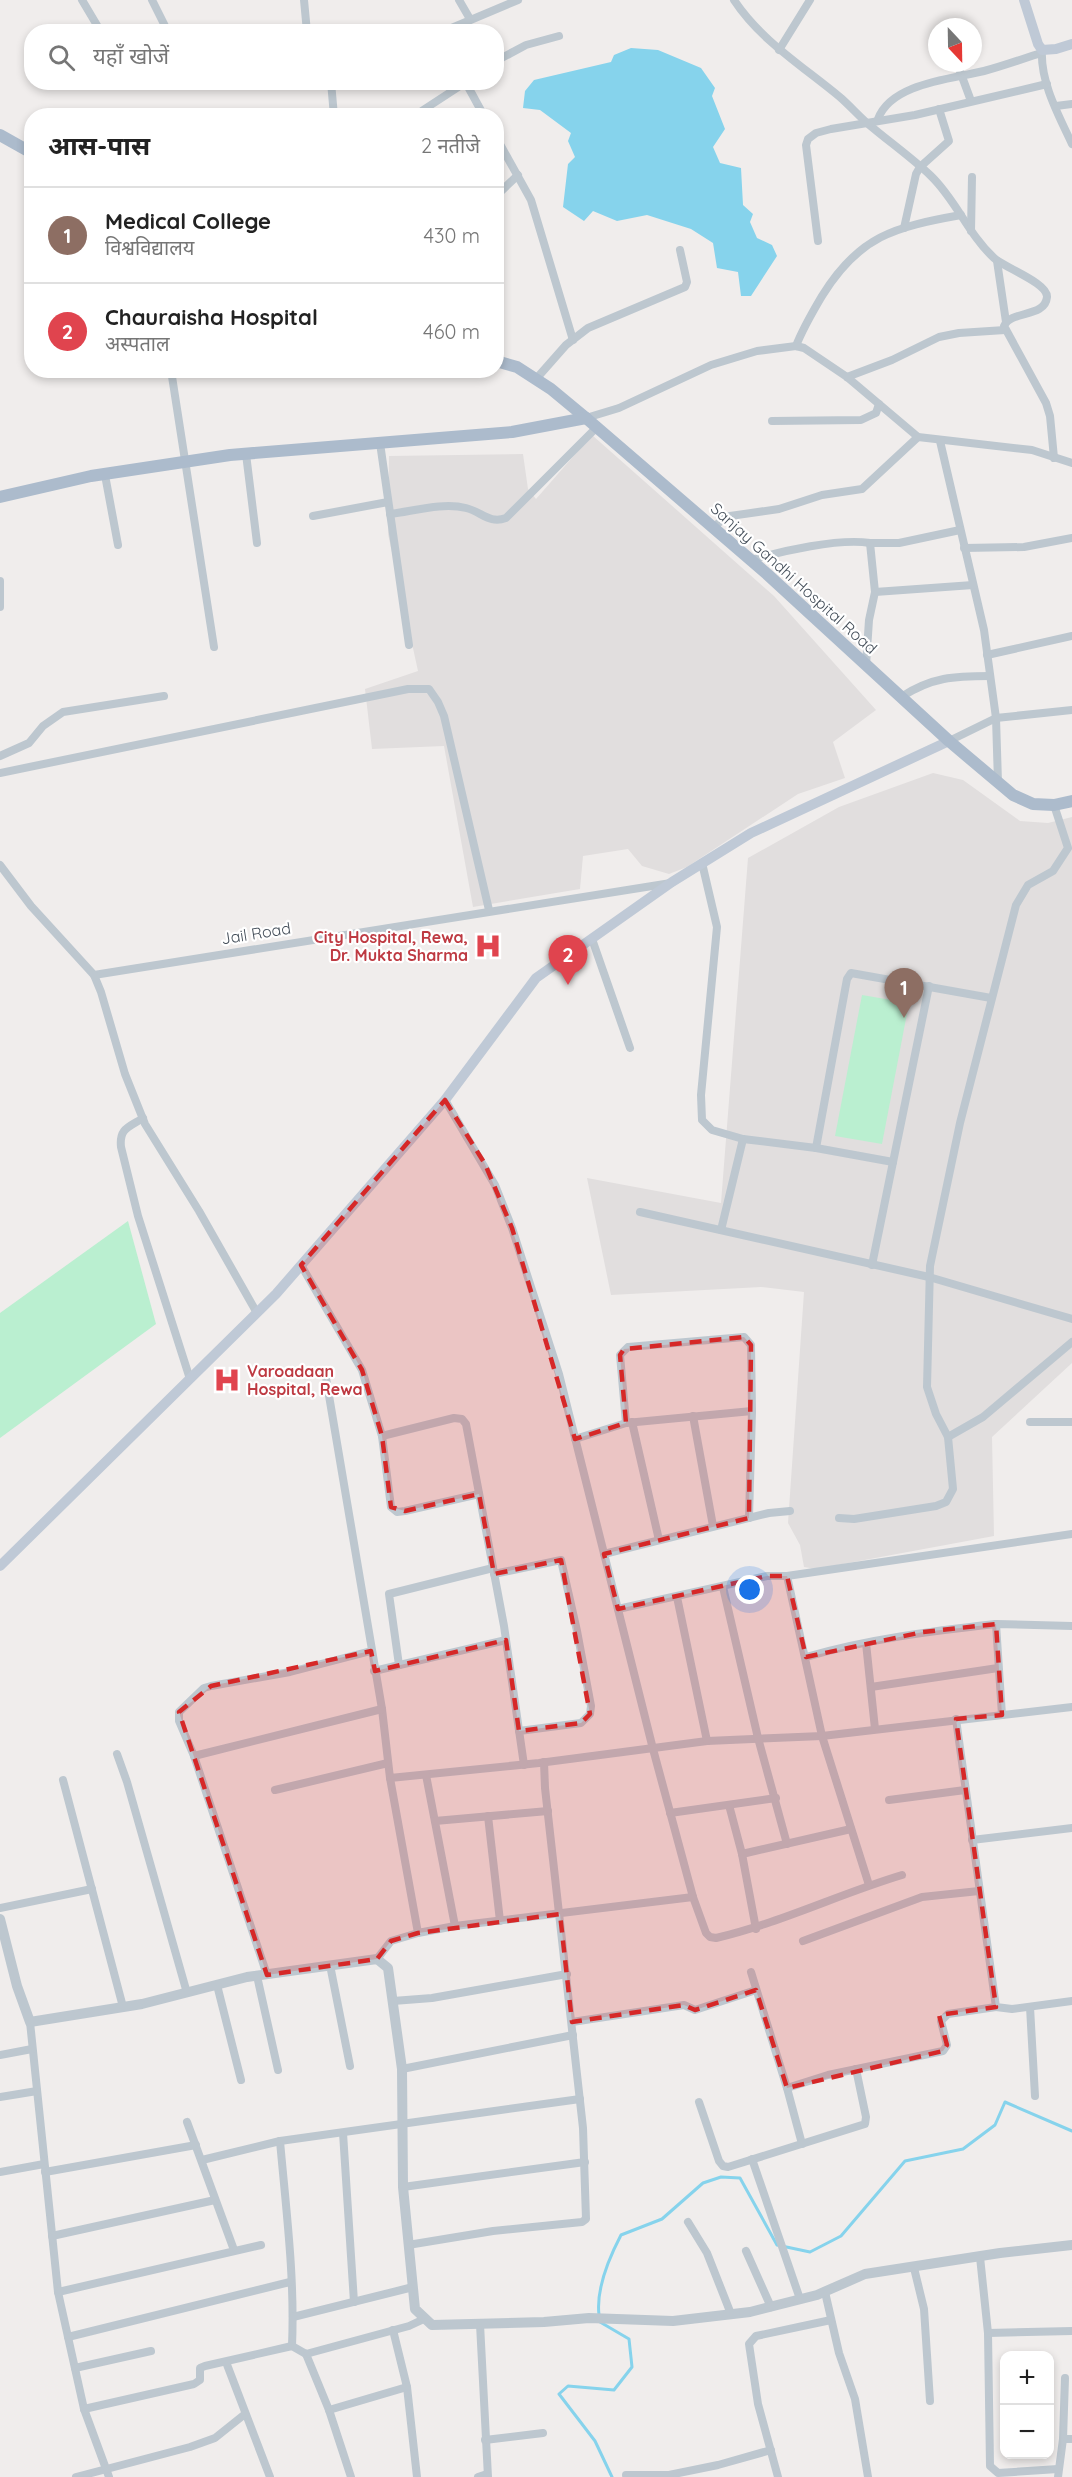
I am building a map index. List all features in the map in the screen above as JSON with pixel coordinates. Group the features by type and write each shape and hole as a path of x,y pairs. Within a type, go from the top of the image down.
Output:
{"main road":[{"path":"1024,0 1042,51 1072,44"},
{"path":"0,135 24,148"},
{"name":"Sanjay Gandhi Hospital Road","path":"504,363 517,367 536,379 597,427 751,560 949,741 1013,795 1033,804 1054,805 1072,801"},
{"path":"0,498 105,474 186,462 246,454 512,432 586,418"},
{"path":"0,1566 257,1313 301,1265 445,1100 536,978 672,882 751,832 949,741"}],"street":[{"path":"82,0 96,24"},
{"path":"152,0 164,24"},
{"path":"304,0 307,24"},
{"path":"459,0 470,19"},
{"path":"459,24 518,0"},
{"path":"734,0 743,14 779,50 842,99 945,191 979,244 997,261 1041,285 1046,292 1047,299 1038,309 1006,326 939,337 892,360 847,377"},
{"path":"779,50 810,0"},
{"path":"504,57 525,45 559,36"},
{"path":"878,119 884,107 910,90 1042,51 1047,84 1072,144"},
{"path":"960,72 971,101"},
{"path":"818,241 806,145 808,138 824,131 878,119 915,115 1047,84"},
{"path":"332,90 333,108"},
{"path":"427,108 455,90"},
{"path":"470,90 480,108"},
{"path":"1056,106 1072,104"},
{"path":"904,228 912,183 920,167 949,141 939,109"},
{"path":"504,151 531,200 573,339"},
{"path":"504,188 518,175"},
{"path":"971,231 972,177"},
{"path":"796,346 802,330 844,264 866,245 923,222 961,216"},
{"path":"536,379 573,339 588,328 686,287 680,250"},
{"path":"997,261 1006,326 1046,403 1050,416 1054,458"},
{"path":"586,418 619,408 711,365 757,351 796,346 804,348 847,377 918,437 1032,450 1072,463"},
{"path":"172,378 214,647"},
{"path":"772,421 861,420 876,413 879,404"},
{"path":"390,514 457,506 470,509 492,521 506,519 597,427"},
{"path":"713,528 730,516 779,509 822,495 862,489 918,437"},
{"path":"940,441 984,630 996,718 998,782"},
{"path":"380,443 409,645"},
{"path":"246,454 257,543"},
{"path":"105,474 118,545"},
{"path":"314,516 388,502"},
{"path":"751,560 774,553 857,541 899,543 960,530"},
{"path":"964,548 1015,548 1072,538"},
{"path":"866,665 869,620 875,592 870,543"},
{"path":"0,581 0,607"},
{"path":"875,592 973,585"},
{"path":"987,655 1072,636"},
{"path":"901,697 941,678 990,676"},
{"path":"0,772 408,689 429,689 444,716 489,910"},
{"path":"0,756 29,743 43,726 63,712 164,696"},
{"path":"949,741 996,718 1072,710"},
{"path":"839,1518 854,1519 936,1506 946,1502 953,1490 948,1437 936,1414 927,1388 929,1276 960,1123 1016,905 1022,891 1053,871 1068,848 1054,805"},
{"path":"702,863 717,927 701,1095 702,1120 712,1130 743,1139 816,1148 893,1162"},
{"path":"0,865 31,906 94,975 125,1074 143,1118 257,1313"},
{"name":"Jail Road","path":"94,975 672,882"},
{"path":"592,939 630,1048"},
{"path":"816,1148 847,979 852,973 992,998"},
{"path":"872,1265 928,986"},
{"path":"445,1100 485,1164 512,1228 558,1374 653,1749 693,1897 706,1933 716,1938 756,1929 869,1885 902,1875"},
{"path":"143,1118 124,1130 120,1137 121,1147 138,1215 190,1379"},
{"path":"722,1230 743,1139"},
{"path":"640,1212 929,1276 1072,1319"},
{"path":"301,1265 362,1371 382,1436 391,1507 397,1512 479,1494"},
{"path":"659,1540 629,1422 620,1355 628,1347 744,1337 752,1346 749,1518"},
{"path":"948,1437 983,1417 1072,1342"},
{"path":"325,1371 382,1709 390,1778 418,1933"},
{"path":"575,1439 629,1422 752,1411"},
{"path":"693,1416 713,1526"},
{"path":"382,1436 454,1418 462,1419 466,1424 506,1640 524,1765"},
{"path":"1030,1422 1072,1422"},
{"path":"604,1554 769,1513 790,1511"},
{"path":"618,1609 767,1576 787,1576 1072,1534"},
{"path":"399,1665 389,1594 493,1571 561,1560 577,1631 591,1706 590,1714 581,1723 519,1731"},
{"path":"787,1576 822,1736 869,1885"},
{"path":"723,1587 758,1738 787,1844"},
{"path":"677,1597 707,1741"},
{"path":"806,1657 923,1632 996,1624 1072,1626"},
{"path":"996,1624 1002,1714"},
{"path":"374,1671 506,1640"},
{"path":"866,1643 875,1729"},
{"path":"278,2070 262,1975 194,1756 179,1721 179,1712 204,1689 290,1672 371,1651"},
{"path":"871,1687 998,1668"},
{"path":"390,1778 524,1765 707,1741 822,1736 1072,1707"},
{"path":"194,1756 382,1709"},
{"path":"956,1719 996,2007"},
{"path":"117,1754 187,1993"},
{"path":"408,2244 493,2231 582,2222 586,2219 585,2162 580,2099 544,1762"},
{"path":"275,1790 388,1763"},
{"path":"426,1775 455,1926"},
{"path":"63,1780 123,2007"},
{"path":"889,1800 965,1790"},
{"path":"670,1813 776,1798"},
{"path":"729,1805 756,1929"},
{"path":"435,1821 548,1811"},
{"path":"488,1816 500,1921"},
{"path":"972,1840 1072,1828"},
{"path":"741,1854 851,1829"},
{"path":"0,1908 92,1889"},
{"path":"803,1941 922,1897 979,1891"},
{"path":"30,2022 123,2007 262,1975 377,1959 391,1941 455,1926 693,1897"},
{"path":"0,1919 17,1986 30,2022 58,2292 84,2409 108,2473"},
{"path":"377,1959 388,1968 402,2069 403,2187 415,2309 432,2325 544,2322 589,2318 674,2321 731,2314 800,2300 825,2292 865,2274 1072,2245"},
{"path":"330,1965 350,2066"},
{"path":"751,1972 802,2144"},
{"path":"393,2001 432,1998 567,1974"},
{"path":"216,1985 242,2080"},
{"path":"572,2022 684,2005 695,2010 756,1990"},
{"path":"787,2088 856,2069 943,2051 947,2045 941,2021 948,2013 996,2007 1002,2010 1072,2001"},
{"path":"1030,2007 1035,2096"},
{"path":"402,2069 573,2035"},
{"path":"0,2055 32,2049"},
{"path":"699,2102 719,2161 723,2166 728,2167 865,2124 867,2117 856,2069"},
{"path":"0,2097 37,2091"},
{"path":"202,2160 280,2141 401,2126 580,2099"},
{"path":"187,2122 234,2250"},
{"path":"344,2133 354,2302"},
{"path":"280,2141 290,2242 292,2346"},
{"path":"0,2172 45,2168 196,2145"},
{"path":"752,2159 800,2300"},
{"path":"403,2187 585,2162"},
{"path":"52,2236 215,2200"},
{"path":"688,2222 707,2253 731,2314"},
{"path":"58,2292 261,2245"},
{"path":"746,2251 771,2307"},
{"path":"980,2257 988,2333 990,2466 999,2473 1058,2473 1067,2439 1065,2378"},
{"path":"914,2268 924,2309 930,2401"},
{"path":"68,2337 290,2282"},
{"path":"293,2317 413,2287"},
{"path":"825,2292 839,2353 855,2399 868,2477"},
{"path":"306,2354 424,2319"},
{"path":"778,2477 758,2404 749,2344 756,2336 831,2320"},
{"path":"478,2477 487,2476 480,2324"},
{"path":"393,2330 407,2387 417,2477"},
{"path":"988,2333 1072,2331"},
{"path":"84,2409 194,2384 200,2380 201,2367 292,2346 306,2354 329,2410 351,2477"},
{"path":"75,2368 151,2351"},
{"path":"226,2362 270,2477"},
{"path":"329,2410 407,2387"},
{"path":"76,2477 108,2473 215,2438 245,2414"},
{"path":"485,2440 543,2433"},
{"path":"626,2475 669,2475 718,2465 771,2450"}],"highlighted area":[{"path":"445,1100 485,1164 512,1228 575,1439 626,1423 620,1355 624,1349 744,1337 751,1345 749,1518 604,1554 618,1609 767,1576 787,1576 806,1657 923,1632 996,1624 1002,1715 956,1719 996,2007 939,2015 947,2045 943,2051 787,2088 756,1990 695,2010 684,2005 572,2022 560,1914 418,1933 391,1941 377,1959 267,1975 179,1712 211,1686 371,1651 375,1671 506,1640 519,1731 581,1723 590,1714 561,1560 494,1574 479,1494 405,1511 391,1507 382,1436 362,1370 301,1265"}],"shaded area":[{"path":"592,435 774,596 876,710 833,742 845,778 798,794 687,867 669,874 642,866 628,849 583,856 580,889 473,907 444,746 372,749 365,689 418,671 388,534 389,456 523,454 528,489 536,499"},
{"path":"933,773 963,780 1020,821 1048,823 1072,817 1072,1363 992,1437 994,1536 816,1569 804,1567 800,1545 788,1523 804,1292 761,1287 611,1295 587,1178 721,1203 748,858 839,807"}],"green space":[{"path":"862,995 909,1003 882,1144 835,1136"},
{"path":"128,1221 156,1324 0,1438 0,1313"}],"water":[{"path":"631,48 658,50 701,68 715,88 712,96 725,129 713,147 720,163 741,168 743,205 753,214 750,222 757,238 772,245 777,256 751,296 741,296 738,272 717,268 713,243 691,229 647,215 617,221 593,211 584,221 563,207 568,164 575,157 568,141 571,133 540,110 523,108 525,91 534,80 611,62 614,55"}],"waterway":[{"path":"599,2315 601,2285 621,2235 662,2219 703,2183 721,2177 740,2178 777,2245 810,2252 841,2236 905,2161 963,2149 995,2125 1005,2102 1072,2131"},
{"path":"600,2322 629,2339 632,2367 614,2390 568,2386 559,2394 595,2441 612,2477"}],"place":[{"name":"City Hospital, Rewa, Dr. Mukta Sharma","path":"488,946"},
{"name":"Chauraisha Hospital","path":"568,985"},
{"name":"Medical College","path":"904,1018"},
{"name":"Varoadaan Hospital, Rewa","path":"227,1380"}]}
